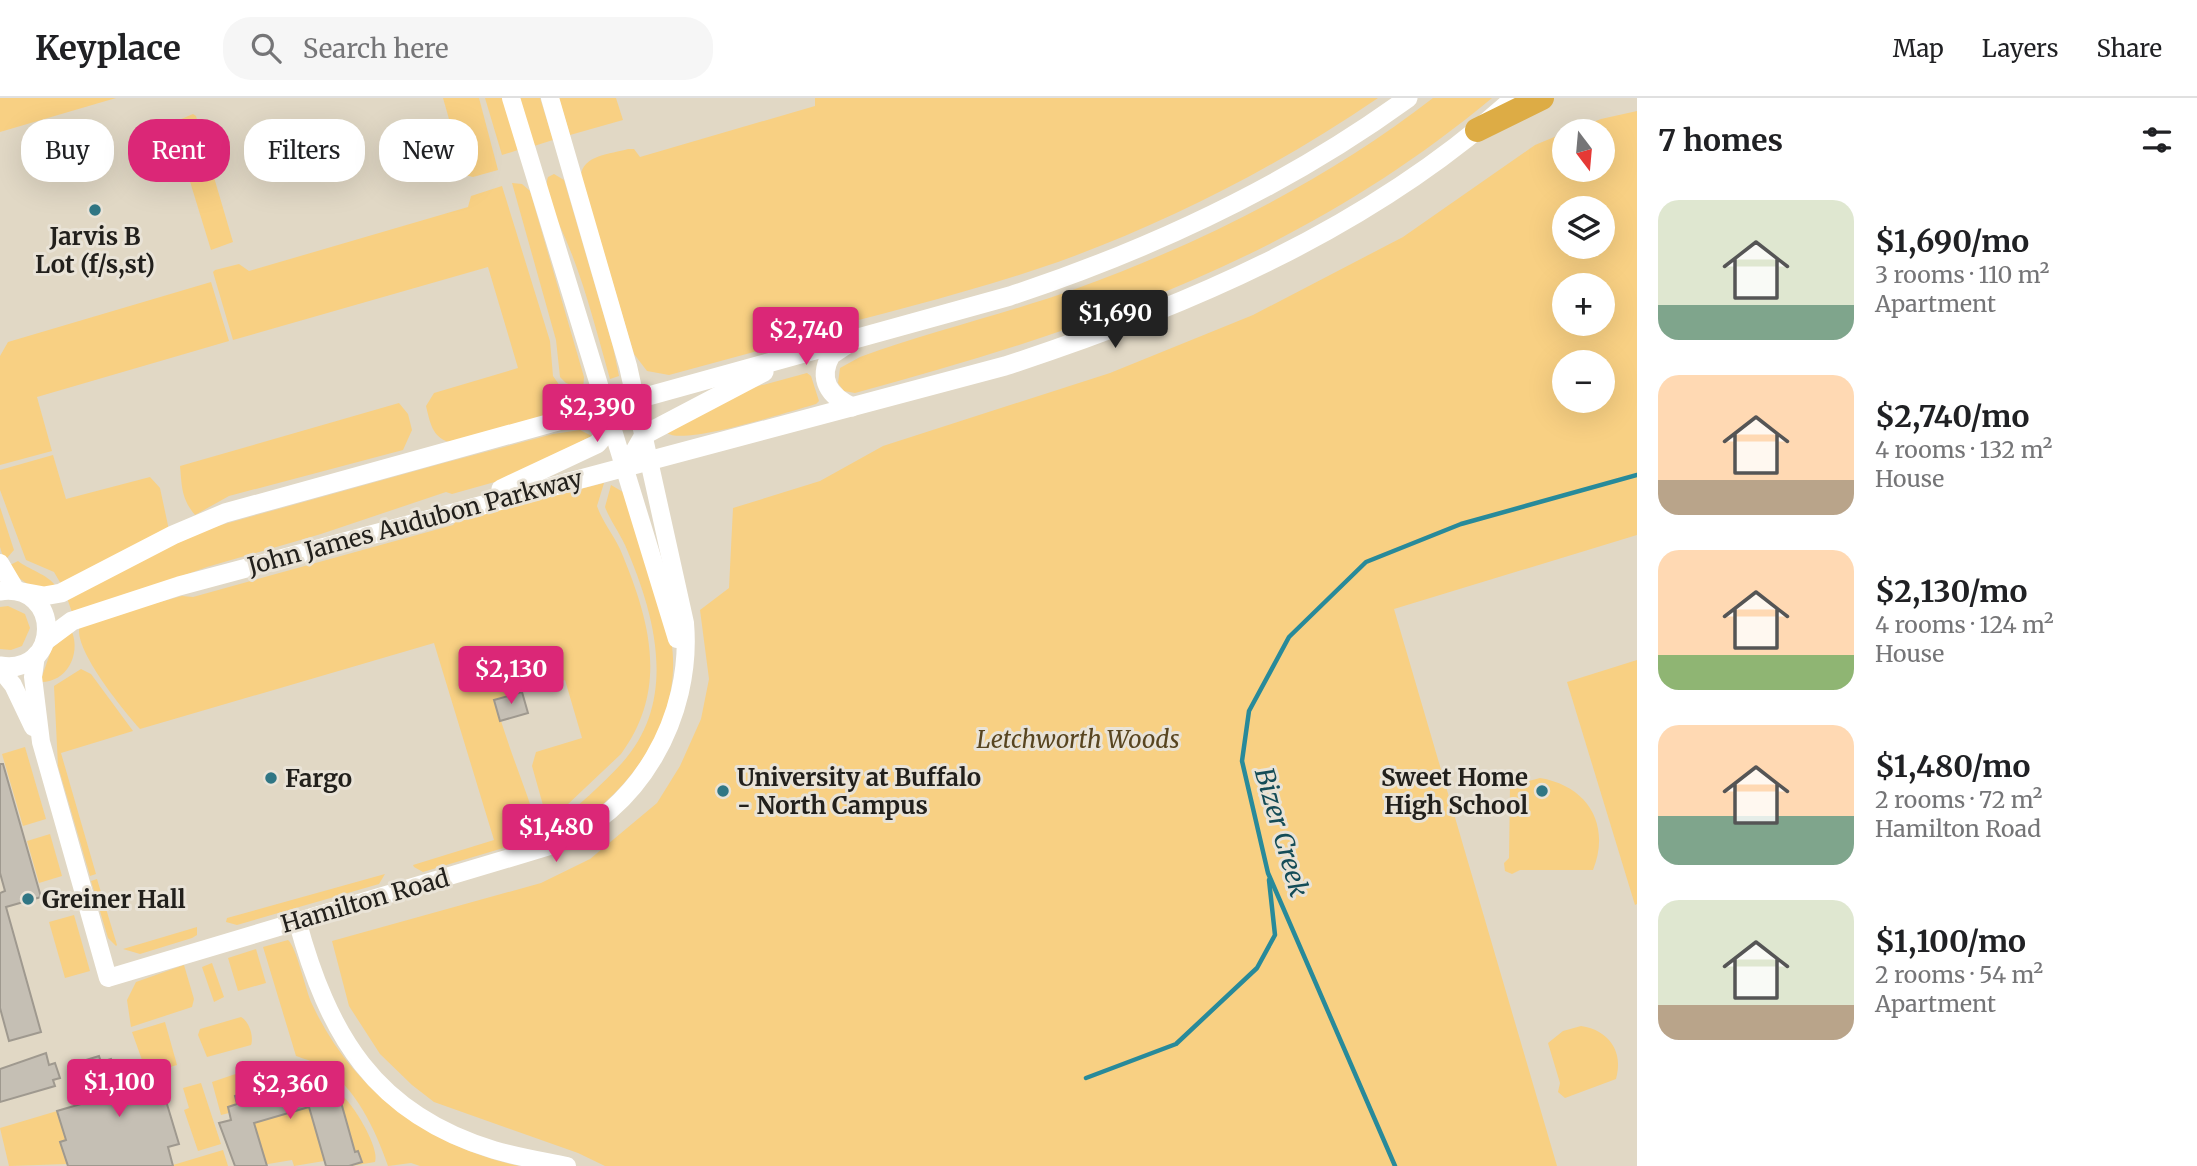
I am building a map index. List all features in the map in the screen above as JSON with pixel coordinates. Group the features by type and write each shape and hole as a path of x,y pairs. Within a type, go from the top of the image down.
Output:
{"highway":[{"path":"1477,130 1542,98"}],"main road":[{"path":"13,591 44,596 68,590 173,535 225,513 606,409 1071,276 1186,228 1313,161 1408,98"},
{"name":"John James Audubon Parkway","path":"0,668 19,666 72,621 102,610 453,511 649,462 1005,366 1159,311 1280,256 1362,209 1477,130 1514,98"},
{"path":"852,407 827,388 824,377 827,362 839,348 866,336"},
{"path":"625,468 644,435 795,355"},
{"path":"453,511 597,444 636,400"},
{"path":"13,591 42,609 47,622 41,648"}],"street":[{"name":"Hamilton Road","path":"511,98 683,660"},
{"name":"Hamilton Road","path":"41,742 108,978 550,846 595,823 628,794 660,747 678,698 687,646 683,608 636,400 550,98"},
{"path":"0,563 13,591"},
{"path":"41,648 33,677 41,742"},
{"path":"0,668 13,685 41,742"},
{"path":"297,920 317,989 337,1030 364,1068 401,1102 460,1137 495,1150 567,1166"}],"shaded area":[{"name":"University at Buffalo - North Campus","path":"0,98 1637,98 1637,1166 0,1166"}],"green space":[{"path":"0,98 116,98 44,119 21,119 21,126 0,132"},
{"path":"443,98 479,98 498,170 478,176 478,119 449,119"},
{"path":"485,98 503,98 518,150 502,155"},
{"path":"520,98 540,98 553,140 534,146"},
{"path":"559,98 616,98 623,120 570,135"},
{"path":"815,98 1378,98 1302,147 1223,190 1142,229 1058,262 963,292 803,335 798,340 669,375 647,371 634,354 581,176 586,164 606,154 628,149 634,149 640,157 815,106"},
{"path":"1433,98 1492,98 1419,154 1345,202 1269,244 1190,281 1027,342 855,393 844,391 838,383 840,368 860,357 1078,288 1218,229 1351,156"},
{"name":"Letchworth Woods","path":"1637,111 1637,535 1394,609 1557,1166 605,1166 578,1153 434,1102 380,1054 349,1006 332,941 541,883 590,859 657,803 680,766 701,719 709,679 700,610 729,588 733,508 820,481 883,446 1110,373 1253,315 1403,237 1535,145 1552,138 1552,182 1615,182 1615,119 1601,119"},
{"path":"193,114 197,119 181,119"},
{"path":"554,174 564,180 613,347 619,376 610,379 581,281 548,194 548,177"},
{"path":"190,182 215,182 233,242 211,250"},
{"path":"512,183 522,184 530,191 584,377 583,390 566,383 560,377 556,340"},
{"path":"502,186 550,341 553,376 560,386 581,396 570,409 449,442 439,437 433,428 426,406 434,393 518,368 488,267 233,340 213,272 215,270 239,264 249,271 468,207 471,196"},
{"path":"211,282 229,341 37,397 52,451 0,465 0,356 8,342"},
{"path":"807,373 811,376 819,401 816,404 715,431 677,436 667,433 733,393"},
{"path":"399,403 408,414 412,430 403,450 229,496 195,515 187,503 180,466"},
{"path":"580,430 592,436 509,478 452,494 446,492 321,534 207,567 73,615 67,598 134,562 214,527 553,434"},
{"path":"53,455 66,499 150,477 160,488 169,530 61,584 54,572 26,560 0,490 0,470"},
{"path":"604,483 597,506 620,549 630,575 646,627 650,652 646,703 636,729 621,754 548,823 532,766 536,752 582,738 565,680 495,700 539,831 520,843 423,872 413,865 494,840 434,643 140,729 91,663 79,635 80,625 90,621 182,596 193,597 453,525 457,520"},
{"path":"611,485 623,492 629,503 663,607 671,640 673,669 669,698 660,726 629,777 586,817 561,832 555,826 622,763 640,738 651,712 656,685 656,656 645,599 625,545 605,507"},
{"path":"0,507 14,550 7,558 3,557 0,547"},
{"path":"18,561 55,585 52,589 29,585 16,576 10,565"},
{"path":"8,606 25,614 30,628 22,646 11,650 0,649 0,607"},
{"path":"72,632 74,650 69,666 57,678 40,682 52,648"},
{"path":"1637,660 1637,904 1635,905 1567,682"},
{"path":"81,669 91,674 133,731 61,753 96,874 90,876 58,766 54,686"},
{"path":"25,747 46,819 23,826 2,754"},
{"path":"1540,778 1571,789 1591,810 1597,823 1599,838 1593,870 1520,870 1512,874 1505,871 1504,863 1509,858 1510,786"},
{"path":"50,834 62,876 39,883 27,841"},
{"path":"385,874 379,884 237,925 226,922 227,918"},
{"path":"97,879 116,946 108,938 91,881"},
{"path":"74,915 90,971 65,978 49,922"},
{"path":"197,927 197,935 192,938 140,954 123,949"},
{"path":"288,940 295,951 312,1004 329,1035 348,1063 371,1088 396,1110 424,1129 485,1157 519,1166 420,1166 411,1163 388,1166 363,1110 344,1085 318,1064 296,1056 263,947"},
{"path":"256,949 266,983 238,991 228,958"},
{"path":"212,963 224,997 214,1002 202,967"},
{"path":"184,965 194,999 192,1007 131,1027 127,1000 136,982"},
{"path":"241,1017 250,1030 251,1045 207,1057 198,1035 200,1029"},
{"path":"165,1022 177,1065 147,1074 132,1032"},
{"path":"1581,1026 1599,1032 1612,1044 1618,1060 1616,1079 1565,1098 1558,1092 1560,1083 1548,1043 1563,1031"},
{"path":"301,1063 329,1077 336,1088 328,1090 325,1081 313,1085 309,1073 272,1086 290,1067"},
{"path":"256,1067 265,1088 235,1096 237,1104 228,1107 229,1113 221,1115 212,1082"},
{"path":"201,1083 221,1144 198,1151 184,1110 189,1108 183,1088"},
{"path":"338,1093 350,1104 363,1124 376,1155 375,1162 351,1166 361,1162 359,1152 355,1152"},
{"path":"309,1107 324,1161 294,1166 292,1160 256,1166 261,1147 254,1123"},
{"path":"57,1111 66,1140 61,1142 67,1164 9,1166 0,1128"},
{"path":"223,1150 228,1166 173,1166 173,1165"}],"building":[{"path":"522,692 528,713 500,721 494,700"},
{"name":"Greiner Hall","path":"0,764 3,764 41,897 6,907 41,1032 9,1041 0,1008 0,893 5,891 0,873"},
{"path":"46,1053 49,1065 55,1063 60,1078 53,1080 55,1086 0,1102 0,1069"},
{"path":"99,1056 101,1062 111,1059 114,1069 144,1061 147,1074 157,1071 179,1144 168,1147 173,1166 68,1166 60,1142 66,1140 57,1111 91,1101 82,1068 85,1067 83,1061"},
{"path":"309,1073 313,1085 325,1081 328,1090 337,1088 355,1152 358,1151 362,1162 349,1166 326,1166 309,1107 254,1123 267,1166 235,1166 219,1123 231,1120 228,1107 237,1104 235,1096"}],"waterway":[{"name":"Bizer Creek","path":"1395,1166 1268,873 1242,761 1249,711 1289,637 1366,562 1461,524 1637,475"},
{"path":"1086,1078 1176,1044 1257,968 1275,935 1269,880"}],"place":[{"name":"Jarvis B Lot (f/s,st)","path":"95,210"},
{"name":"Fargo","path":"271,778"},
{"name":"University at Buffalo - North Campus","path":"723,791"},
{"name":"Sweet Home High School","path":"1542,791"},
{"name":"Greiner Hall","path":"28,899"}]}
